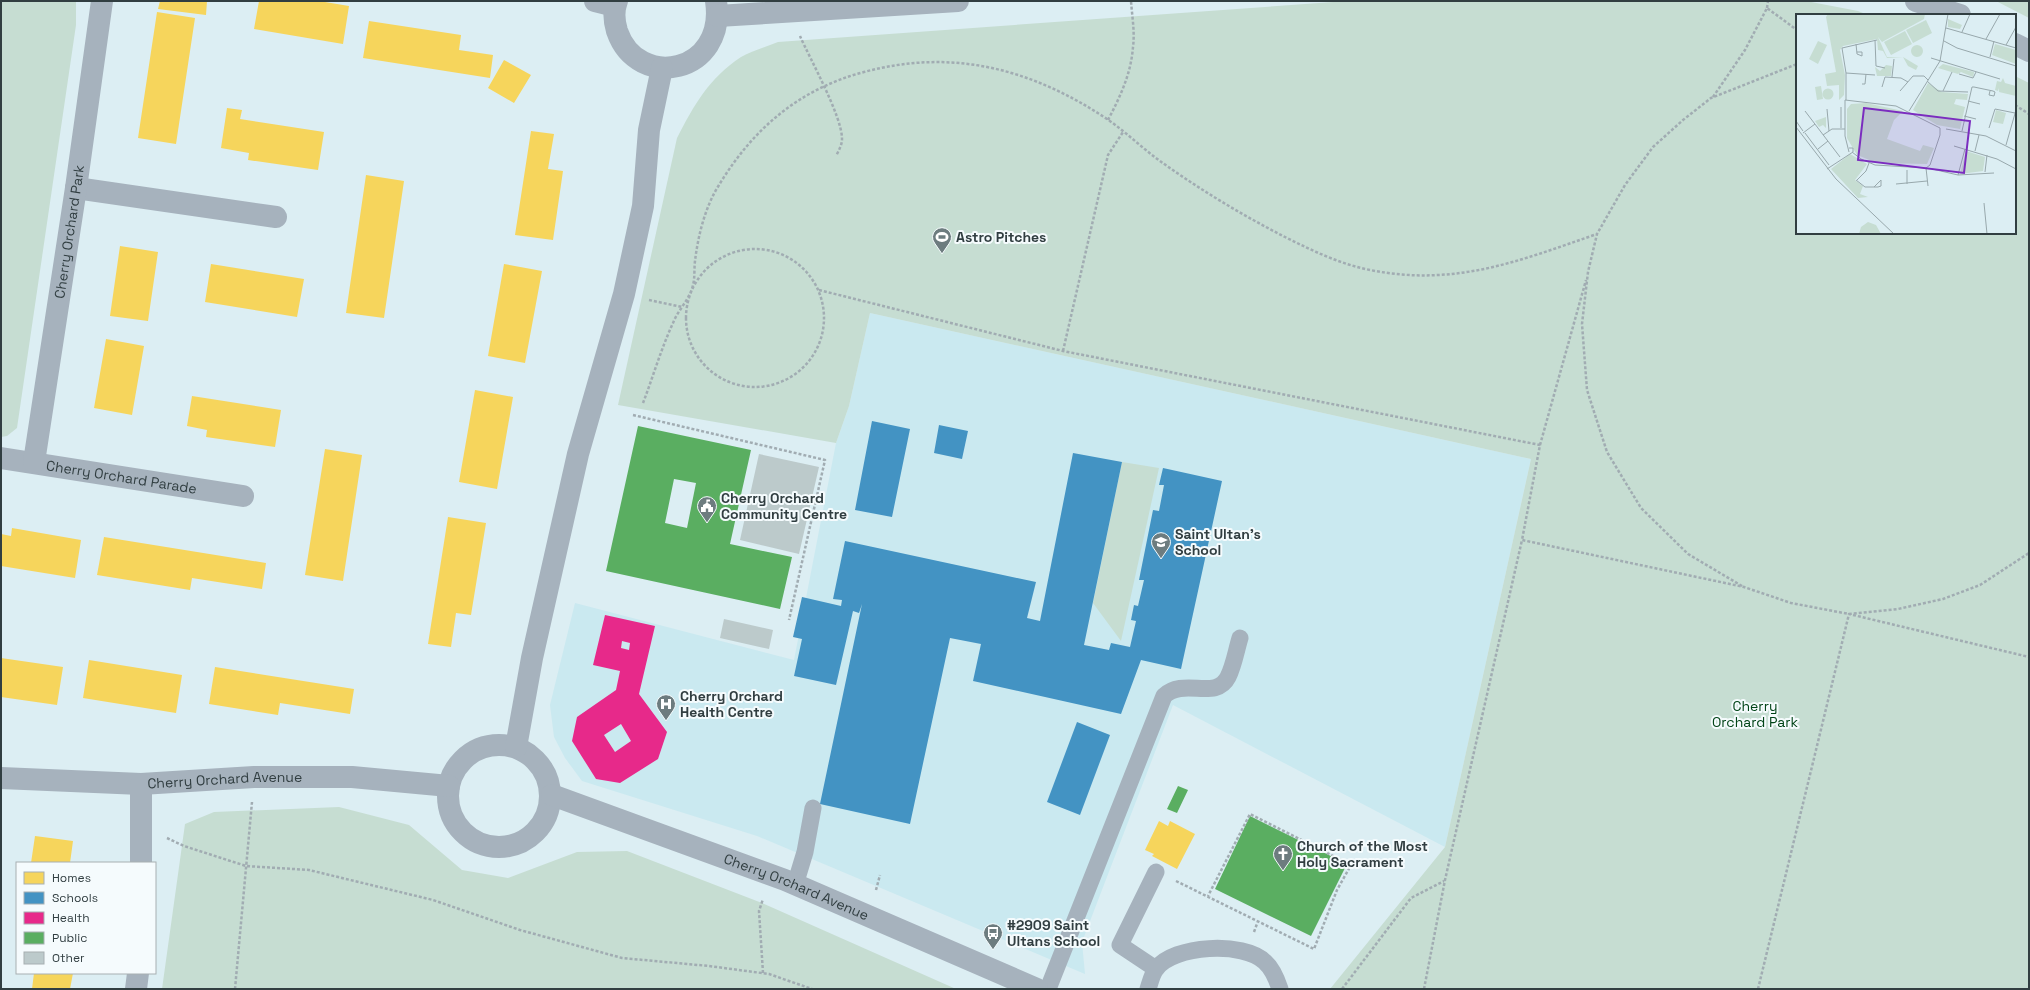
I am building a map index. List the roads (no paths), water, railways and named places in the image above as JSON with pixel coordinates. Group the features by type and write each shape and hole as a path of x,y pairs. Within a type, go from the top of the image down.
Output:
{"street":[{"name":"Cherry Orchard Park","path":"34,462 76,188 102,1"},
{"path":"609,3 620,40 631,54 645,63 662,68 679,66 695,59 707,48 715,33 717,9 958,1"},
{"path":"1916,1 1957,14"},
{"path":"2016,44 2029,51"},
{"path":"516,747 532,658 578,454 624,294 643,206 649,130 662,68"},
{"path":"76,188 276,217"},
{"name":"Cherry Orchard Parade","path":"1,458 243,496"},
{"path":"492,745 516,747 535,758 547,775 552,795 550,809 544,823 526,841 505,848 483,846 467,837 454,822 448,798 449,786 452,775 462,761 477,750 492,745"},
{"name":"Cherry Orchard Avenue","path":"1,778 141,784 254,777 352,777 449,786"},
{"path":"141,784 141,862"},
{"name":"Cherry Orchard Avenue","path":"552,795 770,875 1037,989"},
{"path":"136,989 138,974"}],"lane":[{"path":"1048,989 1164,696 1176,688 1216,688 1223,684 1228,677 1240,638"},
{"path":"795,885 805,852 813,808"},
{"path":"1156,872 1120,945 1156,969"},
{"path":"1148,989 1156,969 1167,959 1212,947 1232,948 1245,951 1265,962 1275,977 1280,989"}],"place":[{"name":"Astro Pitches","path":"942,254"},
{"name":"Cherry Orchard Community Centre","path":"707,523"},
{"name":"Saint Ultan’s School","path":"1161,559"},
{"name":"Cherry Orchard Health Centre","path":"666,721"},
{"name":"Church of the Most Holy Sacrament","path":"1283,871"},
{"name":"#2909 Saint Ultans School","path":"993,950"}]}
